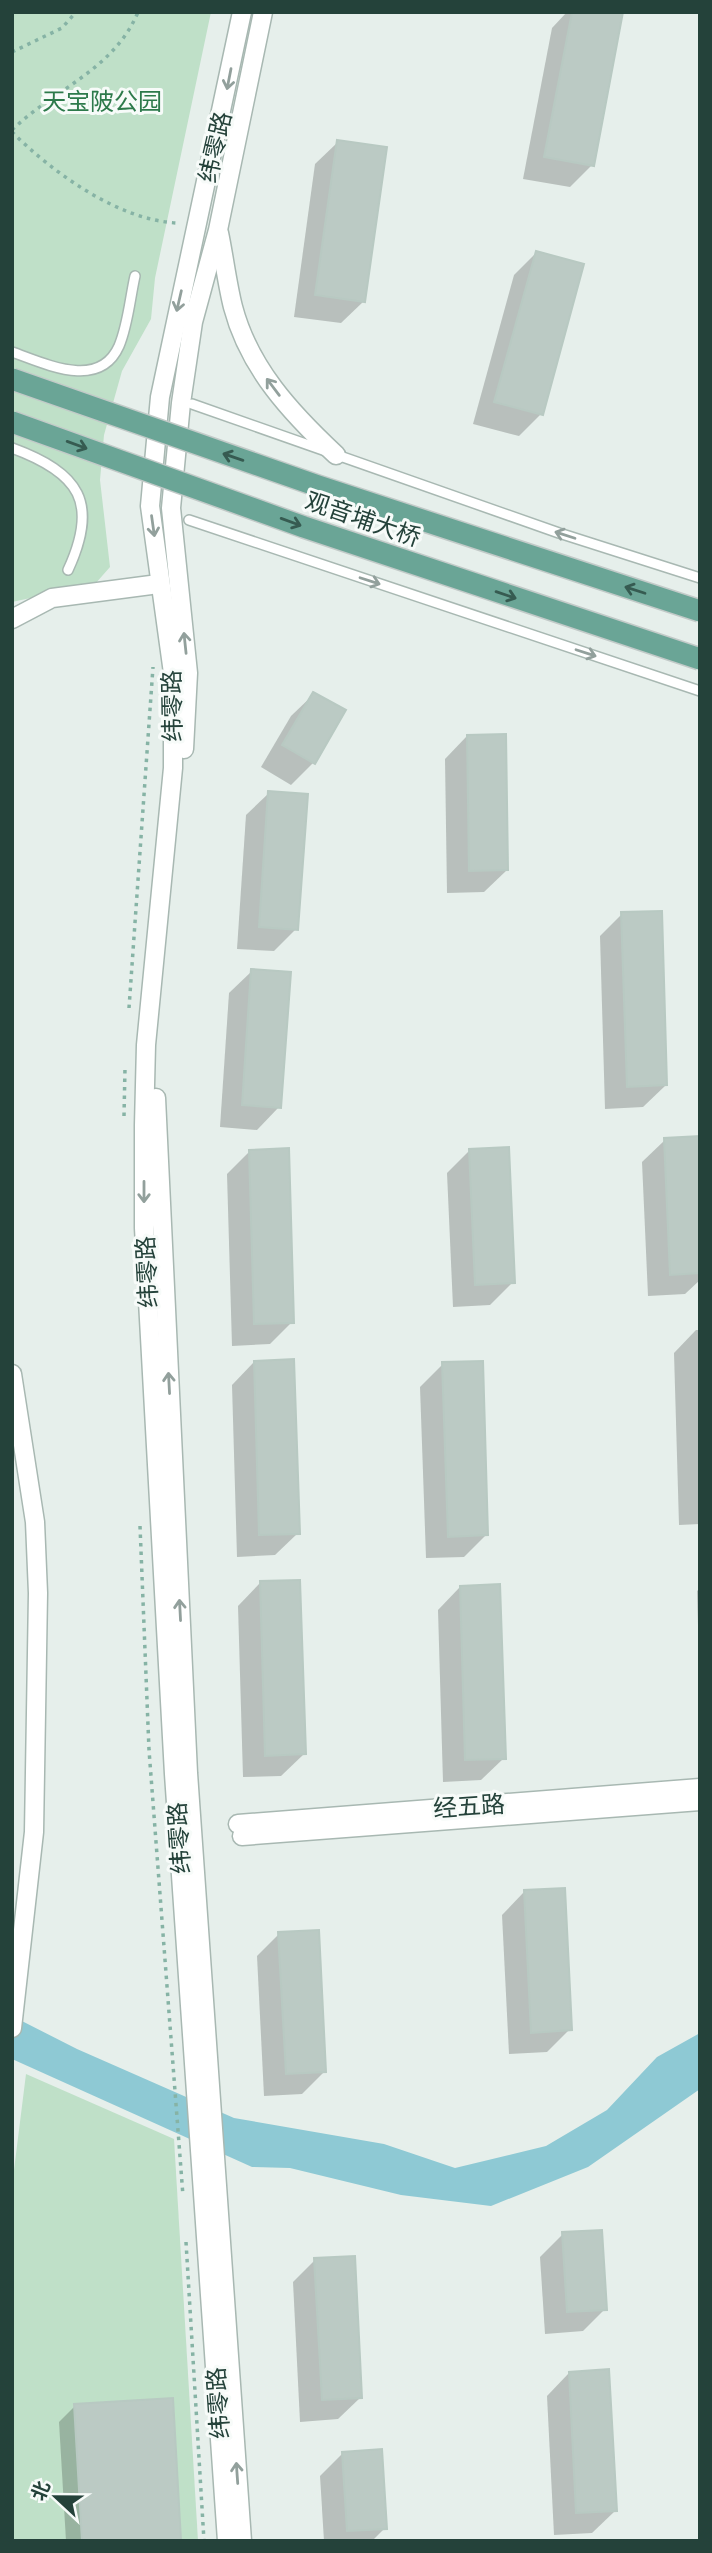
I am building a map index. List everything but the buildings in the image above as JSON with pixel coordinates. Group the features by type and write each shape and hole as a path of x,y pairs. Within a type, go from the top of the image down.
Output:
{"main road":[{"name":"观音埔大桥","path":"12,379 318,486 700,611"},
{"name":"观音埔大桥","path":"12,422 304,527 700,659"}],"street":[{"name":"纬零路","path":"227,2541 174,1774 144,1228 144,1125 149,1006 173,768 173,673 150,506 160,397 242,12"},
{"name":"纬零路","path":"242,2541 188,1773 156,1126 157,1046 183,772 188,673 171,509 193,322 218,230 263,12"},
{"path":"218,230 233,307 249,352 300,421 336,455"},
{"path":"12,619 52,598 151,585"},
{"path":"12,1374 35,1522 38,1593 34,1832 12,2028"},
{"name":"经五路","path":"700,1788 240,1830 700,1801"}],"lane":[{"path":"12,352 75,372 91,370 106,361 119,347 135,276"},
{"path":"192,404 700,579"},
{"path":"12,449 50,463 76,489 83,508 80,545 68,570"},
{"path":"189,520 700,691"}],"path":[{"path":"12,52 62,28 76,12"},
{"path":"138,12 104,63 32,111 12,131 48,166 92,194 163,222 184,223"}],"green space":[{"name":"天宝陂公园","path":"12,12 211,12 155,278 151,319 122,371 104,435 100,480 110,567 95,584 12,602"},
{"path":"26,2074 174,2139 198,2541 12,2541 12,2186"}],"water":[{"path":"12,2016 77,2049 234,2118 384,2144 455,2168 546,2146 607,2110 657,2057 700,2033 700,2089 588,2167 491,2206 401,2195 290,2168 252,2167 12,2059"}]}
